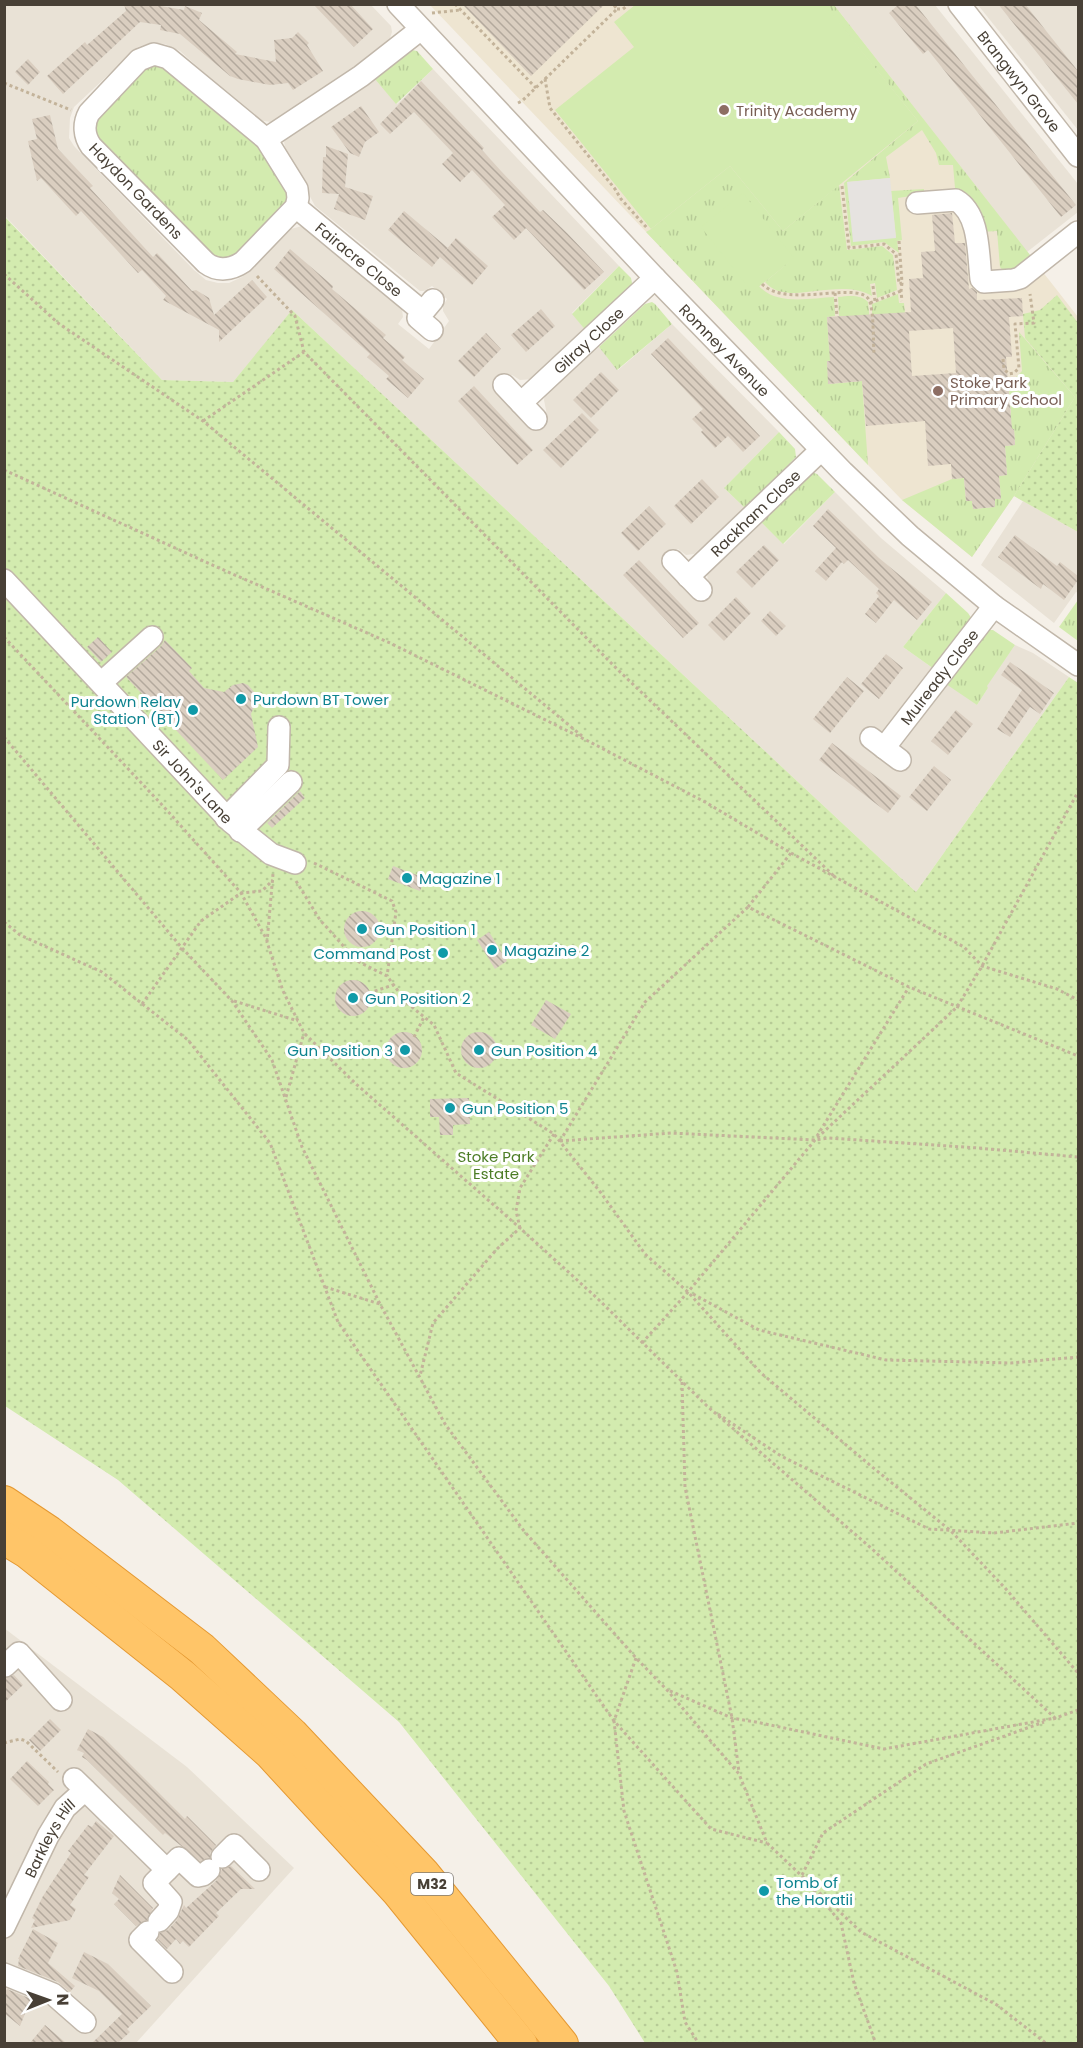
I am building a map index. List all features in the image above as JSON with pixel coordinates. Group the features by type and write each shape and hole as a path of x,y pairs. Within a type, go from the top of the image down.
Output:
{"highway":[{"name":"M32","path":"4,1502 49,1532 201,1649 292,1734 424,1874 562,2043"},
{"name":"M32","path":"4,1538 27,1552 183,1676 270,1753 398,1892 521,2043"}],"street":[{"name":"Romney Avenue","path":"398,4 655,278 821,450 910,536 994,606 1078,665"},
{"name":"Brangwyn Grove","path":"959,4 1078,156"},
{"path":"266,138 368,71 422,29"},
{"path":"86,117 139,60 159,54 168,58 266,138 297,189 298,198 296,207 243,262"},
{"name":"Haydon Gardens","path":"86,117 86,138 91,146 206,263 224,269 232,268 243,262"},
{"path":"917,203 956,200 968,211 973,221 983,281 1013,280 1023,276 1078,232"},
{"name":"Fairacre Close","path":"296,207 430,314"},
{"name":"Gilray Close","path":"521,403 655,278"},
{"path":"504,385 536,419"},
{"name":"Rackham Close","path":"673,561 695,583 821,450"},
{"name":"Sir John's Lane","path":"4,580 233,824 271,854 294,863"},
{"name":"Mulready Close","path":"885,748 994,606"},
{"path":"102,682 152,637"},
{"path":"233,824 278,765 279,727"},
{"path":"233,824 291,782"},
{"path":"5,1666 19,1653 62,1700"},
{"name":"Barkleys Hill","path":"4,1927 13,1887 79,1785 167,1871 203,1875 234,1845 259,1870"},
{"name":"Barkleys Hill","path":"167,1871 171,1902 168,1911 140,1940 172,1972"},
{"path":"4,1974 53,1994 85,2022"}],"path":[{"path":"455,4 536,88"},
{"path":"613,4 617,9"},
{"path":"498,109 522,101 617,9 623,9 629,4"},
{"path":"440,12 460,10"},
{"path":"545,79 550,108 621,199 647,228"},
{"path":"4,83 86,117"},
{"path":"842,186 849,248 884,244 896,254 899,284 902,283"},
{"path":"899,242 902,301"},
{"path":"243,262 295,316 304,352 617,669 836,878"},
{"path":"4,274 58,323 203,421 588,741"},
{"path":"1003,359 1004,369 1009,374 1014,373 1018,368 1015,324 1034,323 1032,301 1023,276"},
{"path":"762,284 773,293 789,296 859,293 873,302"},
{"path":"873,286 874,353"},
{"path":"873,302 901,291"},
{"path":"835,293 837,316"},
{"path":"203,421 304,352"},
{"path":"4,470 390,643 705,802 791,853 964,947 982,966 1057,989 1078,1000"},
{"path":"4,638 164,807 241,893 267,942 283,991 304,1033 356,1084 520,1228 707,1406 871,1548 1055,1718"},
{"path":"4,737 182,948 232,1001 272,1060 302,1147 380,1304 445,1424 524,1531 739,1774"},
{"path":"642,1343 688,1292 815,1140 957,1007 1078,795"},
{"path":"560,1141 645,1002 748,907 791,853"},
{"path":"267,942 273,880 271,854"},
{"path":"387,976 396,912 392,901 307,860 294,863 296,882 320,920 357,961 387,976 407,1003 434,1025 456,1073 554,1134 645,1254 688,1292 761,1373 951,1531 1078,1673"},
{"path":"142,1004 201,921 241,893 262,891 273,880"},
{"path":"748,907 909,987 1078,1056"},
{"path":"4,922 20,935 102,972 188,1040 270,1143 338,1322 614,1721 711,1829 767,1843"},
{"path":"369,993 393,985"},
{"path":"815,1140 909,987"},
{"path":"232,1001 298,1021"},
{"path":"414,1037 424,1017"},
{"path":"285,1100 304,1033"},
{"path":"560,1141 671,1133 815,1140 829,1138 1078,1157"},
{"path":"520,1228 516,1211 520,1188 554,1134"},
{"path":"420,1377 433,1323 491,1256 520,1228"},
{"path":"325,1287 380,1304"},
{"path":"688,1292 759,1330 886,1359 1011,1363 1078,1357"},
{"path":"682,1382 685,1487 732,1718 739,1774 767,1843 861,1932 997,2005 1047,2043"},
{"path":"707,1406 780,1456 929,1529 993,1533 1078,1523"},
{"path":"636,1658 614,1721 624,1811 677,1972 685,2022 699,2043"},
{"path":"667,1690 732,1718 884,1749 1055,1718"},
{"path":"802,1875 823,1833 926,1764 1078,1710"},
{"path":"4,1743 20,1739 26,1741 65,1779 79,1785"},
{"path":"802,1875 841,1923 854,1983 876,2043"}],"shaded area":[{"path":"5,5 371,5 391,26 390,38 325,91 271,122 257,120 180,51 165,44 150,43 138,47 74,107 70,118 69,138 74,146 206,280 229,283 242,277 291,229 302,226 402,309 403,317 398,324 429,349 449,321 443,311 447,299 432,286 420,291 315,206 286,151 284,142 290,132 334,108 374,78 397,104 433,69 619,266 572,313 587,332 533,379 520,380 512,375 498,389 534,427 547,415 545,394 599,347 618,370 672,324 779,432 724,488 746,509 694,554 686,555 678,549 663,562 697,601 711,587 707,574 709,566 759,520 784,544 835,492 881,538 946,593 903,647 934,669 977,705 988,688 986,686 1015,645 1033,653 1069,677 916,892 293,311 233,382 162,380 5,216"},
{"path":"430,5 834,5 1078,317 1078,532 1014,496 972,557 902,500"},
{"path":"834,5 935,5 1078,184 1078,212 1027,252"},
{"path":"978,5 1078,5 1078,130"},
{"path":"890,178 896,238 853,242 847,182"},
{"path":"1023,501 1078,532 1078,593 1076,592 1054,623 981,565"},
{"path":"4,1628 187,1767 294,1868 136,2043 5,2043"}],"green space":[{"name":"Trinity Academy","path":"824,4 918,121 783,231 730,166 651,229 555,110 634,47 614,22 635,5"},
{"path":"824,5 834,5 1034,260 1022,271 1004,272 1000,267 997,231 981,232 967,201 955,188 953,165 939,165 936,153 922,130 886,157 890,178 847,182 896,238 891,191 924,189 924,194 898,198 902,240 897,241 899,253 884,242 851,246 844,183 918,121"},
{"path":"412,50 417,51 433,69 396,104 374,78"},
{"path":"161,64 265,148 292,199 237,257 213,260 94,137 96,114 141,67"},
{"path":"730,166 783,231 839,185 847,250 882,246 893,255 897,290 877,298 875,283 870,284 872,296 843,289 786,293 773,289 765,282 794,258 759,286 766,292 784,299 834,297 835,316 827,317 829,348 847,316 839,316 838,297 858,297 868,302 873,353 861,358 827,361 829,384 862,381 868,465 646,232"},
{"path":"743,193 794,258 752,292 701,227"},
{"name":"Stoke Park Estate","path":"4,216 162,380 233,382 292,310 916,892 1069,677 1078,683 1078,2043 645,2043 609,1986 399,1722 118,1480 5,1406"},
{"path":"619,266 631,278 633,288 587,332 572,314"},
{"path":"898,294 899,303 904,303 905,313 872,315 872,304"},
{"path":"1057,295 1078,323 1078,532 1014,496 1075,397 1025,338 1023,314 1040,310"},
{"path":"652,302 672,324 617,370 599,347 645,304"},
{"path":"1019,332 1075,397 1014,496 972,557 902,500 952,479 964,478 966,501 972,501 973,509 995,507 995,499 1001,499 999,476 1007,475 1005,446 1015,445 1014,429 1004,430 1011,413 1008,379 1015,378 1022,371"},
{"path":"779,432 795,449 796,457 746,509 724,488"},
{"path":"812,472 835,492 783,544 759,520"},
{"path":"946,593 972,619 934,669 903,647"},
{"path":"1078,600 1078,641 1059,627"},
{"path":"988,630 993,630 1015,645 977,705 946,684"}],"building":[{"path":"124,4 149,4 184,10 185,6 202,13 199,20 237,52 235,54 276,62 274,40 292,38 298,32 309,43 307,45 323,71 293,90 288,83 270,85 238,79 230,76 180,34 160,30 161,25 140,22 63,94 47,76 85,42 87,45 126,11"},
{"path":"313,4 350,4 373,29 354,47"},
{"path":"462,4 605,4 531,76"},
{"path":"899,4 915,4 1076,205 1061,217 928,50 923,54 889,13"},
{"path":"998,4 1025,4 1078,71 1078,104"},
{"path":"28,59 40,72 28,85 15,72"},
{"path":"421,81 540,212 543,210 604,272 584,290 526,228 514,240 492,217 505,205 472,170 460,182 442,164 453,153 414,112 390,134 380,124"},
{"path":"361,106 379,132 365,142 359,157 350,153 331,127"},
{"path":"50,115 58,149 93,186 90,188 153,257 157,253 192,291 196,290 209,298 214,315 252,280 267,297 219,342 219,330 163,300 166,296 142,270 138,273 81,211 76,216 41,178 37,181 28,141 37,139 32,119"},
{"path":"326,146 348,154 345,187 373,196 365,220 334,209 339,194 322,193 323,157 326,157"},
{"path":"404,211 448,248 456,238 488,266 472,285 440,257 432,267 388,230"},
{"path":"952,213 955,243 965,243 969,289 972,288 977,292 977,300 1022,298 1023,316 1009,317 1012,357 1006,357 1015,445 1005,446 1007,475 999,476 1001,499 995,499 995,507 973,509 972,501 966,501 964,478 952,479 951,464 928,466 925,421 866,426 862,381 828,384 827,361 830,361 827,317 911,312 909,279 923,278 921,252 935,251 932,215","holes":["953,328 956,373 912,376 909,331"]},
{"path":"290,249 386,335 383,338 405,357 402,360 424,379 408,398 386,379 389,376 367,357 370,354 274,269"},
{"path":"541,309 555,326 526,352 511,335"},
{"path":"486,333 501,349 474,377 458,361"},
{"path":"668,338 760,436 743,452 728,436 715,448 692,419 703,409 651,354"},
{"path":"601,372 619,390 591,418 573,400"},
{"path":"474,386 533,450 517,465 458,401"},
{"path":"582,413 599,430 561,468 543,450"},
{"path":"702,479 719,497 691,524 674,506"},
{"path":"649,506 666,524 638,551 621,533"},
{"path":"828,509 879,558 932,602 917,620 894,600 876,623 865,614 879,596 876,593 879,589 848,560 844,564 842,562 826,581 815,571 836,548 813,526"},
{"path":"1015,535 1057,566 1060,562 1078,576 1078,580 1064,600 1043,584 1041,589 998,557"},
{"path":"764,545 779,560 752,588 736,572"},
{"path":"639,560 699,623 683,638 623,575"},
{"path":"736,597 751,613 724,641 708,625"},
{"path":"770,611 786,626 776,636 761,621"},
{"path":"98,637 112,652 101,662 87,647"},
{"name":"Purdown Relay Station (BT)","path":"165,640 192,668 189,671 204,688 224,692 233,685 243,683 255,693 256,703 251,714 258,747 223,780 126,677"},
{"path":"886,654 903,668 879,699 861,684"},
{"path":"1010,662 1054,693 1040,714 1030,707 1010,737 997,729 1022,690 1001,675"},
{"path":"847,677 864,691 830,733 813,719"},
{"path":"956,710 973,724 948,755 931,741"},
{"path":"832,743 901,796 888,813 819,760"},
{"path":"934,766 951,780 927,811 909,797"},
{"path":"300,791 305,798 272,828 267,823"},
{"name":"Magazine 1","path":"393,866 425,878 420,891 388,879"},
{"name":"Gun Position 1","path":"362,911 375,916 380,929 375,942 362,947 349,942 344,929 349,916"},
{"name":"Magazine 2","path":"489,932 507,961 495,969 477,940"},
{"name":"Gun Position 2","path":"353,980 366,985 371,998 366,1011 353,1016 340,1011 335,998 340,985"},
{"path":"546,1000 571,1014 555,1039 531,1025"},
{"name":"Gun Position 3","path":"404,1032 416,1038 422,1050 416,1062 404,1068 392,1062 386,1050 392,1038"},
{"name":"Gun Position 4","path":"479,1032 492,1037 497,1050 492,1063 479,1068 466,1063 461,1050 466,1037"},
{"name":"Gun Position 5","path":"469,1098 470,1124 453,1125 453,1135 440,1135 439,1117 430,1117 430,1099"},
{"path":"14,1675 23,1685 4,1703 4,1678"},
{"path":"50,1719 61,1730 40,1751 29,1740"},
{"path":"88,1729 103,1737 185,1819 187,1816 216,1845 210,1853 210,1858 200,1861 165,1833 163,1835 82,1757 84,1753 77,1750"},
{"path":"27,1761 54,1790 38,1806 10,1779"},
{"path":"96,1821 114,1836 84,1875 89,1877 70,1905 76,1909 70,1920 31,1928 35,1920 32,1918 43,1896 71,1853 68,1851 88,1825 92,1827"},
{"path":"231,1866 255,1889 241,1889 216,1913 219,1916 189,1947 183,1941 180,1944 176,1939 167,1949 158,1940 160,1933 168,1930 177,1920 184,1905 186,1908 217,1880 222,1869"},
{"path":"120,1875 153,1908 147,1920 136,1926 114,1904 119,1899 112,1893"},
{"path":"33,1929 58,1943 48,1963 75,1986 70,1992 58,1982 18,1966 18,1959"},
{"path":"84,1952 108,1964 151,2006 127,2029 130,2032 118,2043 92,2043 122,2014 99,1991 72,1978"},
{"path":"7,1989 31,1999 20,2026 4,2013 4,1994"},
{"path":"45,2025 66,2043 30,2043"}],"place":[{"name":"Trinity Academy","path":"724,110"},
{"name":"Stoke Park Primary School","path":"938,391"},
{"name":"Purdown BT Tower","path":"241,699"},
{"name":"Purdown Relay Station (BT)","path":"193,710"},
{"name":"Magazine 1","path":"407,878"},
{"name":"Gun Position 1","path":"362,929"},
{"name":"Magazine 2","path":"492,950"},
{"name":"Command Post","path":"443,953"},
{"name":"Gun Position 2","path":"353,998"},
{"name":"Gun Position 3","path":"405,1050"},
{"name":"Gun Position 4","path":"479,1050"},
{"name":"Gun Position 5","path":"450,1108"},
{"name":"Tomb of the Horatii","path":"764,1891"}]}
